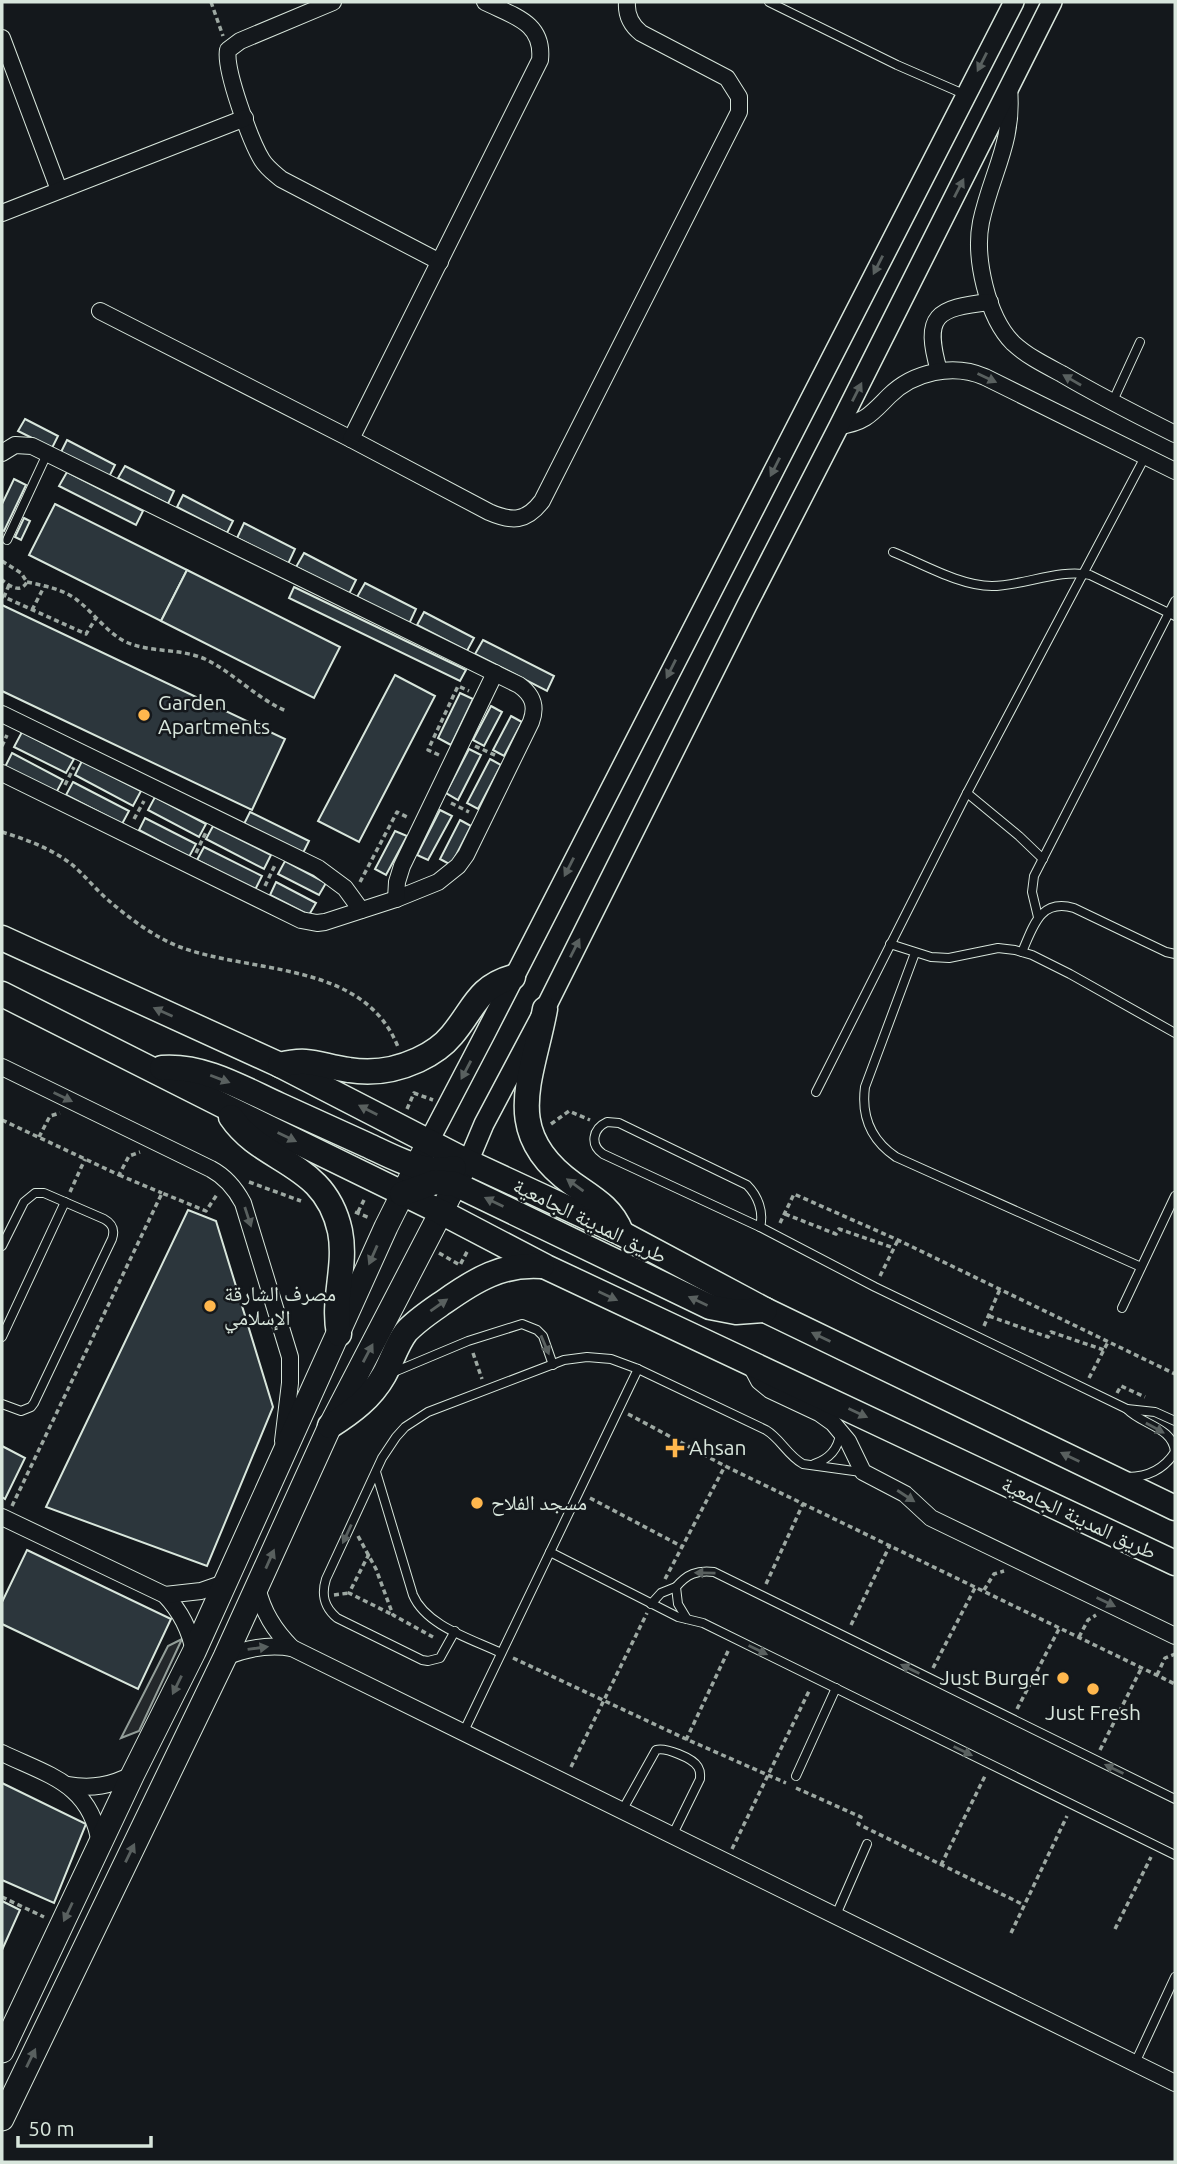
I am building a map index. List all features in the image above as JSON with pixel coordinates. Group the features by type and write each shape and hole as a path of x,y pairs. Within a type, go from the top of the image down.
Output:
{"main road":[{"name":"طريق المدينة الجامعية","path":"2,938 280,1065 468,1161 621,1233 765,1310 1175,1508"},
{"path":"280,1065 293,1061 310,1061 360,1072 405,1065 442,1045 482,993 501,980 513,977"},
{"name":"طريق المدينة الجامعية","path":"2,994 546,1267 1175,1563"},
{"path":"545,1009 527,1091 529,1132 545,1159 569,1182 607,1208 621,1233"},
{"path":"153,1069 186,1069 217,1077 416,1166 436,1171 457,1167 468,1161"},
{"path":"226,1107 243,1132 312,1180 329,1202 346,1213 337,1308 339,1334"},
{"path":"2,2051 194,1652 402,1194 429,1141"},
{"path":"2,2119 225,1657 330,1426 468,1161"},
{"path":"402,1194 435,1182 455,1184 710,1307 736,1312 765,1310"},
{"path":"330,1426 358,1407 378,1384 407,1332 425,1315 486,1274 522,1266 546,1267"}],"street":[{"path":"333,2 240,41 228,50 227,63 261,159 281,179 440,262"},
{"path":"351,439 540,60 540,38 534,30 485,2"},
{"path":"100,312 502,518 523,517 534,511 542,501 739,112 736,90 727,78 641,33 627,15 627,2"},
{"path":"429,1141 1014,2"},
{"path":"468,1161 484,1124 545,1009 1052,2"},
{"path":"2,38 60,190"},
{"path":"1009,88 1010,122 1007,138 981,225 981,266 990,302 1002,331 1023,352 1112,403 1175,434"},
{"path":"2,213 245,118"},
{"path":"939,371 931,342 934,324 952,308 990,302"},
{"path":"839,426 866,418 900,387 914,379 939,371 958,370 975,373 1175,471"},
{"path":"2,453 15,445 24,445 47,454 495,673 526,690 534,706 531,722 466,855 449,875 396,899 357,903 325,922 309,922 259,899 2,773"},
{"path":"396,899 399,874 495,673"},
{"path":"2,714 328,874 357,903"},
{"path":"2,1067 227,1179 243,1203 287,1345 290,1383 282,1458"},
{"path":"750,1362 755,1375 764,1386 819,1413 841,1431 863,1472 905,1494 938,1523 1175,1636"},
{"path":"4,1518 165,1595 187,1627 194,1652"},
{"path":"165,1595 201,1591 224,1583"},
{"path":"257,1587 273,1627 292,1648"},
{"path":"225,1657 264,1646 292,1648 1175,2082"},
{"path":"2,1753 67,1784 94,1787 108,1785 133,1774"},
{"path":"67,1784 87,1805 96,1824 100,1844"}],"lane":[{"path":"769,2 897,65 966,95"},
{"path":"786,11 791,2"},
{"path":"1112,403 1140,342"},
{"path":"7,540 47,454"},
{"path":"816,1092 967,793 1146,455"},
{"path":"894,552 979,586 1084,573 1172,614"},
{"path":"1038,917 1032,884 1172,614 1175,601"},
{"path":"967,793 1043,859"},
{"path":"1022,952 1038,917 1051,908 1066,906 1175,954"},
{"path":"890,944 915,953 949,958 998,948 1022,952 1070,974 1175,1033"},
{"path":"915,953 865,1087 864,1110 877,1141 896,1157 1141,1267"},
{"path":"760,1227 762,1216 758,1201 752,1189 741,1181 618,1123 607,1122 595,1134 596,1146 603,1154 760,1227 874,1287 1083,1389 1127,1409 1155,1412 1175,1421"},
{"path":"2,1246 24,1202 30,1194 40,1192 108,1221 114,1230 34,1403 21,1411 2,1404"},
{"path":"1122,1308 1175,1196"},
{"path":"2,1337 65,1202"},
{"path":"378,1384 404,1366 468,1340 522,1324 530,1325 542,1336 553,1365"},
{"path":"455,1631 440,1658 422,1660 330,1613 325,1605 323,1587 376,1472 396,1437 416,1419 553,1365 576,1358 599,1357 638,1369 766,1430 803,1464 863,1472"},
{"path":"464,1731 638,1369"},
{"path":"1111,1477 1135,1477 1156,1472 1175,1452 1167,1434 1134,1416 1127,1409"},
{"path":"812,1465 829,1457 841,1431"},
{"path":"376,1472 416,1603 428,1616 501,1653"},
{"path":"550,1552 651,1604 703,1623 1175,1855"},
{"path":"651,1604 661,1593 676,1587 688,1575 714,1572 1175,1799"},
{"path":"676,1587 678,1604 687,1619"},
{"path":"796,1776 836,1688"},
{"path":"622,1809 652,1753 664,1748 679,1755 697,1766 700,1774 673,1834"},
{"path":"836,1914 867,1844"},
{"path":"1135,2063 1175,1977"}],"path":[{"path":"211,2 228,50"},
{"path":"2,561 21,573 27,582 71,596 125,641 144,647 188,653 204,659 265,701 286,711"},
{"path":"2,580 19,589 27,582"},
{"path":"9,585 4,597 86,634 96,618"},
{"path":"32,610 44,586"},
{"path":"452,762 428,750 458,686 483,698"},
{"path":"463,740 511,763"},
{"path":"58,801 81,753"},
{"path":"126,834 151,787"},
{"path":"436,796 484,819"},
{"path":"357,903 397,812 422,825"},
{"path":"190,865 213,817"},
{"path":"2,832 44,847 60,856 108,900 168,942 218,958 304,976 335,985 355,995 370,1005 393,1034 405,1065"},
{"path":"259,899 281,850"},
{"path":"39,1137 50,1116 60,1114 56,1102 59,1095"},
{"path":"2,1120 119,1175 206,1211 227,1179 264,1185 346,1213"},
{"path":"119,1175 129,1156 140,1153 140,1134"},
{"path":"65,1202 85,1158"},
{"path":"4,1518 162,1193"},
{"path":"774,1235 794,1194 898,1240 1175,1374"},
{"path":"785,1214 836,1234 839,1229 894,1248"},
{"path":"874,1287 898,1240"},
{"path":"978,1337 1000,1289"},
{"path":"989,1316 1048,1337 1051,1332 1104,1350"},
{"path":"1083,1389 1108,1342"},
{"path":"619,1409 724,1466 1175,1684"},
{"path":"564,1781 651,1604 724,1466"},
{"path":"579,1492 681,1546"},
{"path":"761,1595 803,1504"},
{"path":"352,1525 369,1554 393,1615"},
{"path":"846,1637 890,1545"},
{"path":"984,1590 994,1574 1004,1572 1001,1561 1004,1553"},
{"path":"369,1554 349,1593 448,1645"},
{"path":"928,1678 976,1586"},
{"path":"1079,1637 1088,1620 1097,1615 1093,1604 1096,1597"},
{"path":"1013,1719 1060,1627"},
{"path":"679,1755 734,1639"},
{"path":"501,1653 686,1740 861,1817 858,1824 1024,1905"},
{"path":"1157,1675 1165,1658 1175,1654"},
{"path":"1095,1760 1142,1667"},
{"path":"727,1860 816,1678"},
{"path":"941,1865 991,1765"},
{"path":"1011,1933 1072,1805"},
{"path":"1115,1929 1156,1846"},
{"path":"2,1897 62,1925"}],"shaded area":[{"path":"182,1639 139,1731 121,1738 168,1646"}],"building":[{"path":"25,419 58,436 52,448 18,431"},
{"path":"67,440 115,465 109,477 61,452"},
{"path":"125,466 174,491 168,504 118,478"},
{"path":"67,472 143,511 136,525 59,486"},
{"path":"14,479 26,485 4,531 2,504"},
{"path":"183,495 233,521 227,533 177,507"},
{"path":"55,504 187,570 161,621 29,555"},
{"path":"24,518 30,521 21,540 15,537"},
{"path":"244,523 295,549 288,564 237,538"},
{"path":"304,553 356,580 349,594 296,567"},
{"path":"187,570 340,647 314,698 161,621"},
{"path":"365,583 416,609 409,624 357,597"},
{"path":"294,587 466,670 460,681 289,598"},
{"name":"Garden Apartments","path":"2,605 285,739 252,810 2,691"},
{"path":"424,612 474,638 467,651 417,625"},
{"path":"483,640 554,676 547,691 475,654"},
{"path":"395,675 435,696 359,842 318,821"},
{"path":"460,693 473,699 451,745 438,738"},
{"path":"491,706 502,712 484,746 473,740"},
{"path":"511,716 522,722 504,756 493,750"},
{"path":"22,732 74,759 66,773 14,747"},
{"path":"469,749 481,755 458,800 446,793"},
{"path":"12,753 63,780 56,793 5,767"},
{"path":"490,759 501,765 478,809 467,803"},
{"path":"82,761 141,791 133,806 75,775"},
{"path":"73,782 129,811 122,824 66,795"},
{"path":"155,797 206,824 199,837 148,810"},
{"path":"440,810 452,816 428,860 417,855"},
{"path":"250,812 309,841 303,853 244,824"},
{"path":"145,818 196,844 189,857 139,830"},
{"path":"460,820 471,826 451,865 440,859"},
{"path":"213,826 271,855 264,869 206,839"},
{"path":"395,831 407,836 386,875 375,869"},
{"path":"204,847 262,876 255,890 197,860"},
{"path":"285,861 326,883 319,895 278,874"},
{"path":"276,882 316,903 309,915 270,895"},
{"path":"188,1210 216,1221 273,1407 207,1566 46,1507"},
{"path":"2,1446 25,1458 5,1499 2,1497"},
{"path":"27,1550 171,1619 138,1689 2,1624 2,1602"},
{"path":"2,1783 86,1824 54,1903 2,1880"},
{"path":"2,1901 20,1910 2,1950"}],"place":[{"name":"Garden Apartments","path":"144,715"},
{"name":"مصرف الشارقة الإسلامي","path":"210,1306"},
{"name":"Ahsan","path":"675,1448"},
{"name":"مسجد الفلاح","path":"477,1503"},
{"name":"Just Burger","path":"1063,1678"},
{"name":"Just Fresh","path":"1093,1689"}]}
